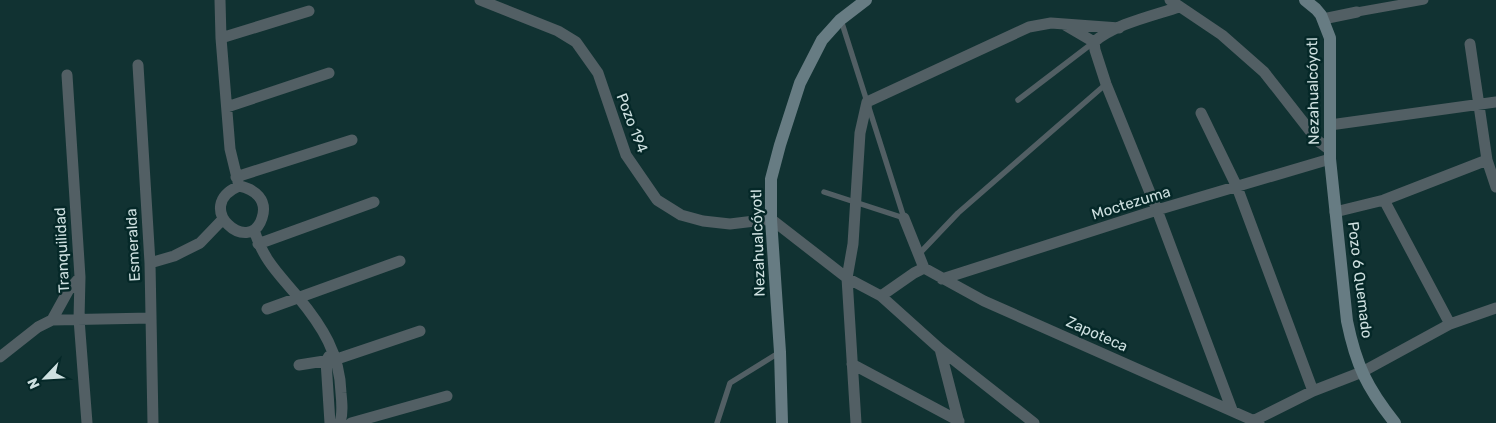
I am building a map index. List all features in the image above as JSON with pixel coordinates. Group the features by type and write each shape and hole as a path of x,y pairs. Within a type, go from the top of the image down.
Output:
{"main road":[{"name":"Nezahualcóyotl","path":"782,423 780,352 771,219 771,179 780,144 800,83 822,40 840,20 866,0"},
{"name":"Nezahualcóyotl","path":"1305,0 1323,18 1330,38 1330,155"},
{"name":"Pozo 6 Quemado","path":"1330,155 1347,321 1352,346 1366,384 1395,423"}],"street":[{"path":"220,0 221,38 230,149 237,181 257,194 263,203 264,213 261,223 254,230 238,232 229,227 223,219 220,209 223,198 237,181 352,140"},
{"name":"Pozo 194","path":"480,0 558,31 576,42 598,73 626,156 657,200 681,215 703,221 730,224 771,219"},
{"path":"1323,18 1424,0"},
{"path":"1094,42 1102,35 1174,4 1222,34 1264,72 1330,155"},
{"path":"221,38 309,11"},
{"path":"856,423 847,278 853,244 860,133 867,102 1029,28 1051,23 1119,28"},
{"path":"1063,24 1094,42"},
{"path":"1094,42 1106,84 1157,210 1232,410"},
{"path":"1470,44 1487,160 1496,187"},
{"name":"Esmeralda","path":"138,65 150,264 153,423"},
{"path":"227,107 329,73"},
{"name":"Tranquilidad","path":"67,75 80,277 79,319 87,423"},
{"path":"1330,126 1496,102"},
{"path":"1201,113 1237,187 1313,391"},
{"name":"Moctezuma","path":"942,279 1157,210 1237,187 1330,155"},
{"path":"1335,212 1384,200 1487,160"},
{"path":"1384,200 1450,324"},
{"path":"258,244 374,202"},
{"path":"881,296 924,268 904,218"},
{"path":"150,264 174,256 200,242 223,219"},
{"path":"771,219 847,278 881,296 940,349 1034,423"},
{"path":"254,230 258,244 270,266 320,325 341,383 342,416 340,423"},
{"path":"267,309 400,261"},
{"name":"Zapoteca","path":"924,268 984,301 1232,410 1254,422"},
{"path":"52,320 68,291 80,277"},
{"path":"1254,422 1313,391 1362,372 1450,324 1496,308"},
{"path":"0,357 38,327 52,320 151,318"},
{"path":"299,366 420,331"},
{"path":"940,349 959,422"},
{"path":"330,423 332,357"},
{"path":"852,364 959,422"},
{"path":"351,423 447,396"}],"lane":[{"path":"840,20 904,218"},
{"path":"1018,100 1094,42"},
{"path":"918,255 958,214 1106,84"},
{"path":"824,192 904,218"},
{"path":"717,423 730,383 780,352"}]}
